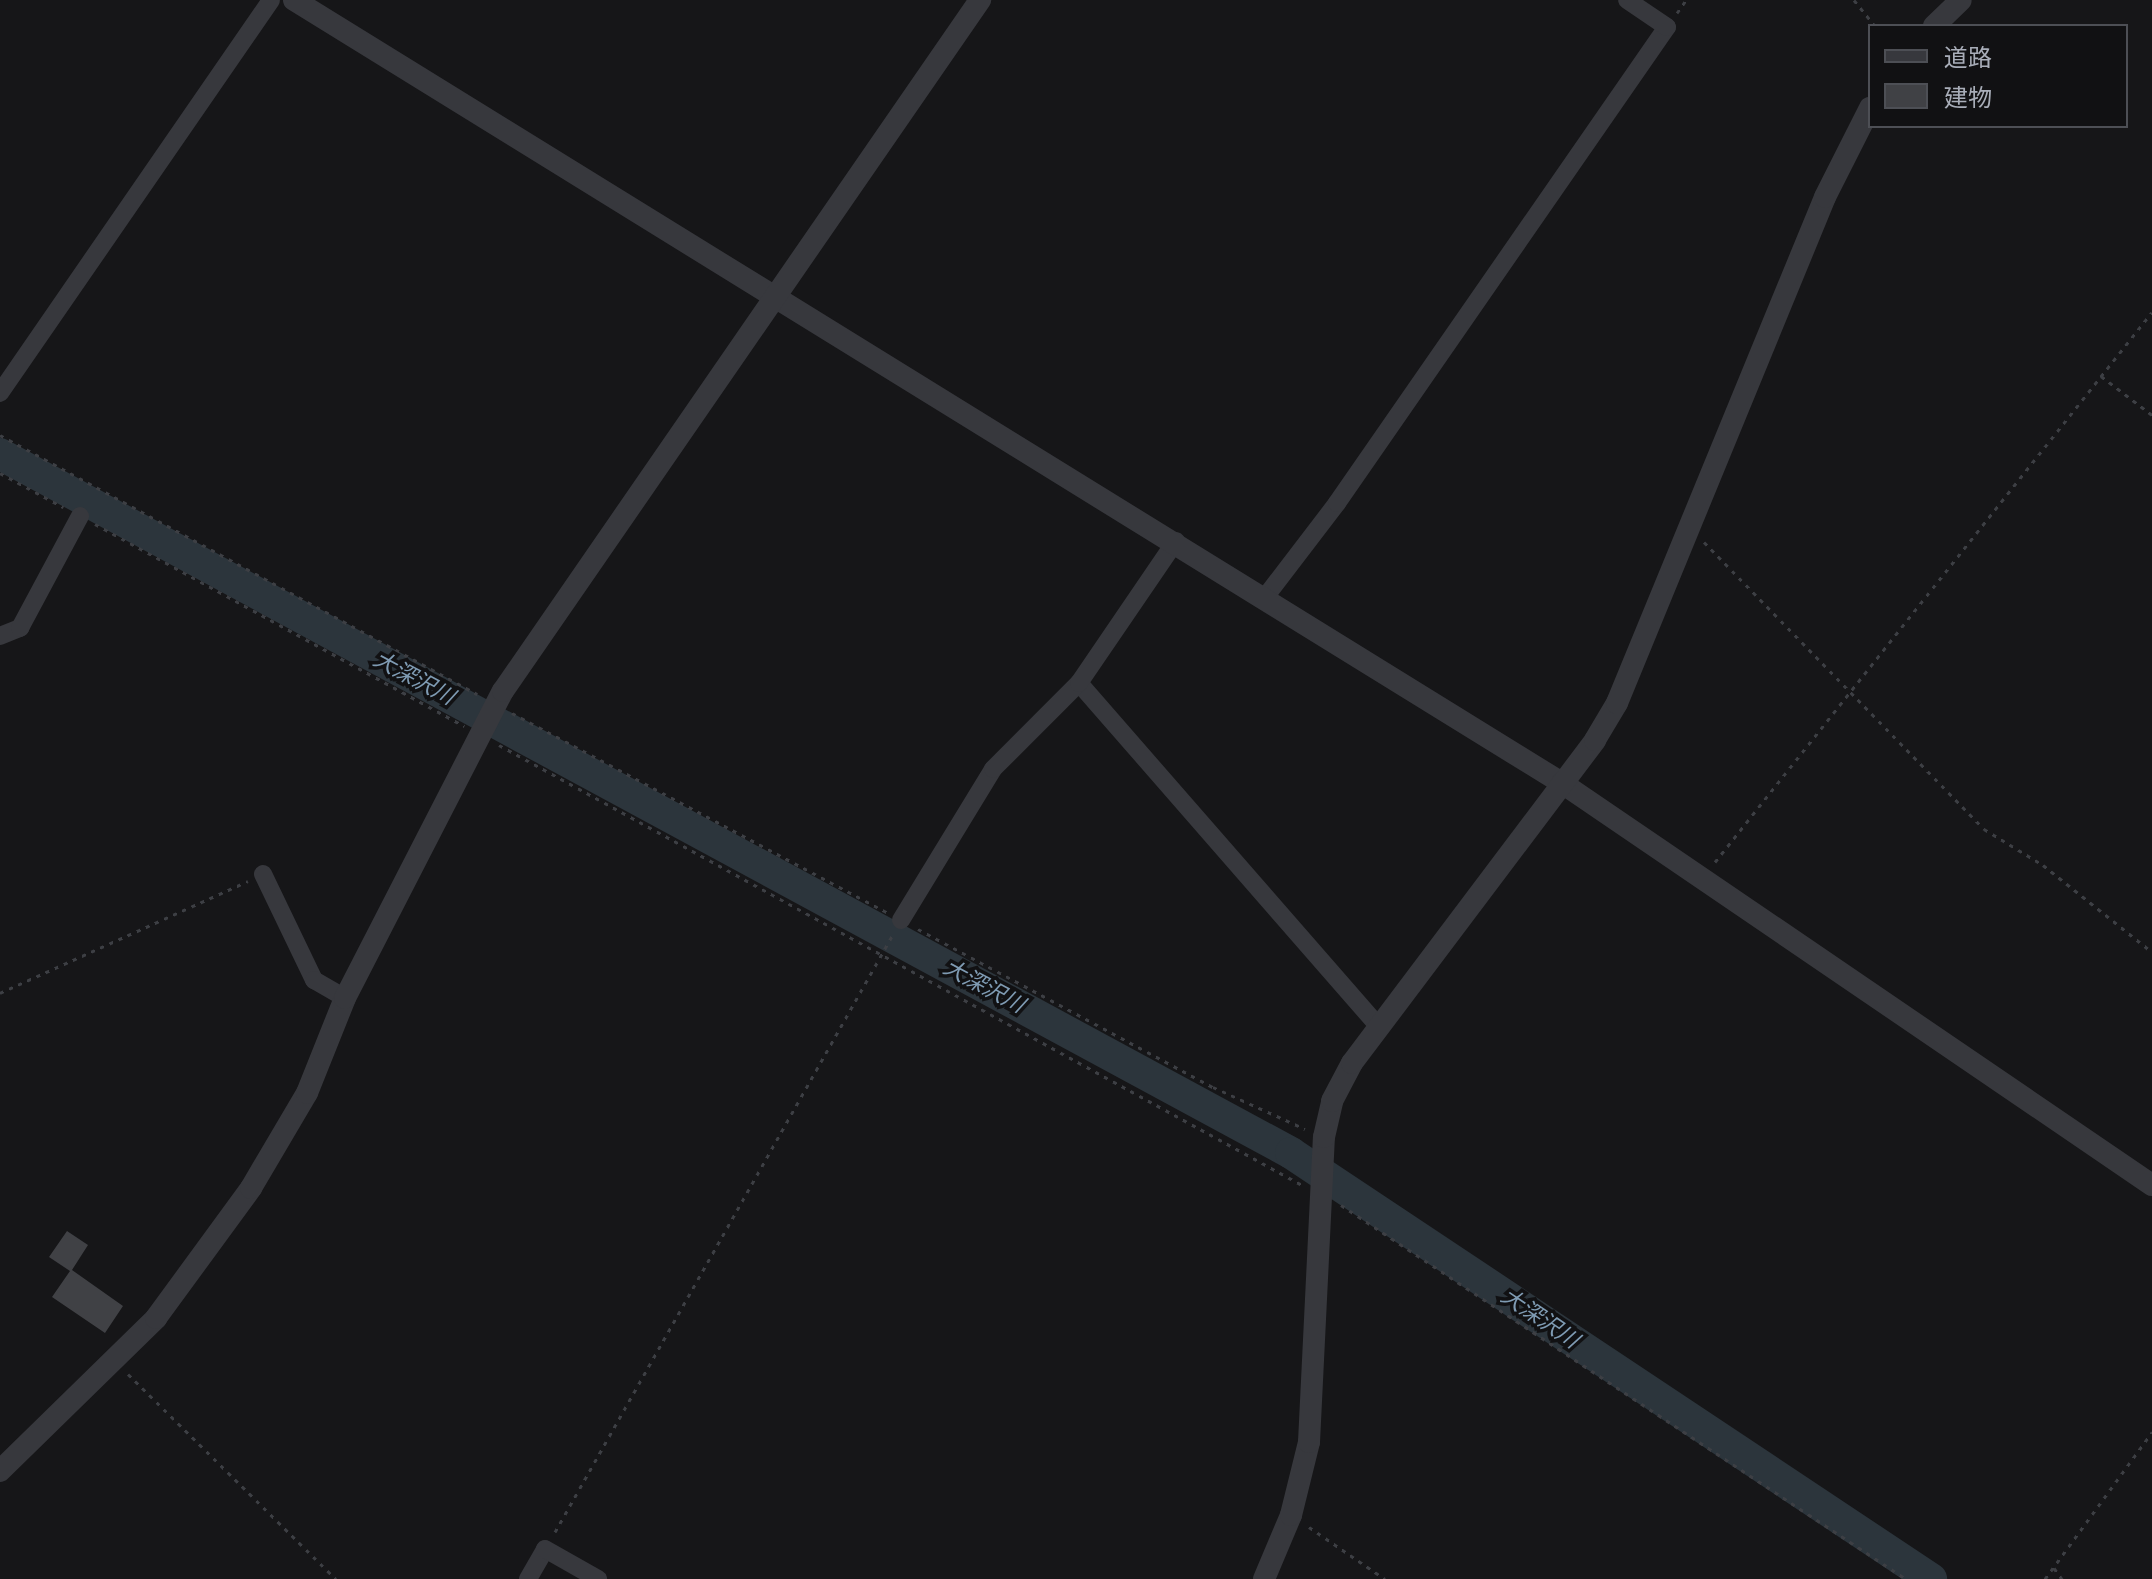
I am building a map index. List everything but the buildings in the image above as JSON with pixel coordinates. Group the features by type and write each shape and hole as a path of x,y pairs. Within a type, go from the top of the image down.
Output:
{"street":[{"path":"0,393 271,0"},
{"path":"294,0 1266,596 1562,783 2152,1185"},
{"path":"0,1471 116,1362 156,1318 251,1188 307,1093 345,998 495,704 980,0"},
{"path":"1266,596 1337,503 1667,27 1627,0"},
{"path":"1936,24 1961,0"},
{"path":"1264,1579 1291,1515 1309,1442 1324,1137 1332,1101 1379,1027 1562,783 1617,703 1825,197 1868,112"},
{"path":"0,636 20,628 80,516"},
{"path":"901,920 993,769 1079,683 1176,541"},
{"path":"1079,683 1379,1027"},
{"path":"263,874 314,980 345,998"},
{"path":"528,1579 545,1549 598,1579"}],"path":[{"path":"1854,0 1873,24"},
{"path":"1703,877 2152,312"},
{"path":"2101,376 2152,415"},
{"path":"0,435 495,704"},
{"path":"0,473 1322,1196 1906,1579"},
{"path":"1690,528 1852,689 1984,829 2043,865 2152,952"},
{"path":"0,993 263,874"},
{"path":"545,1549 901,920"},
{"path":"116,1362 336,1579"},
{"path":"2045,1579 2152,1432"},
{"path":"1291,1515 1385,1579"},
{"path":"2054,1568 2062,1579"}],"waterway":[{"name":"大深沢川","path":"0,454 1291,1153 1931,1579"}]}
